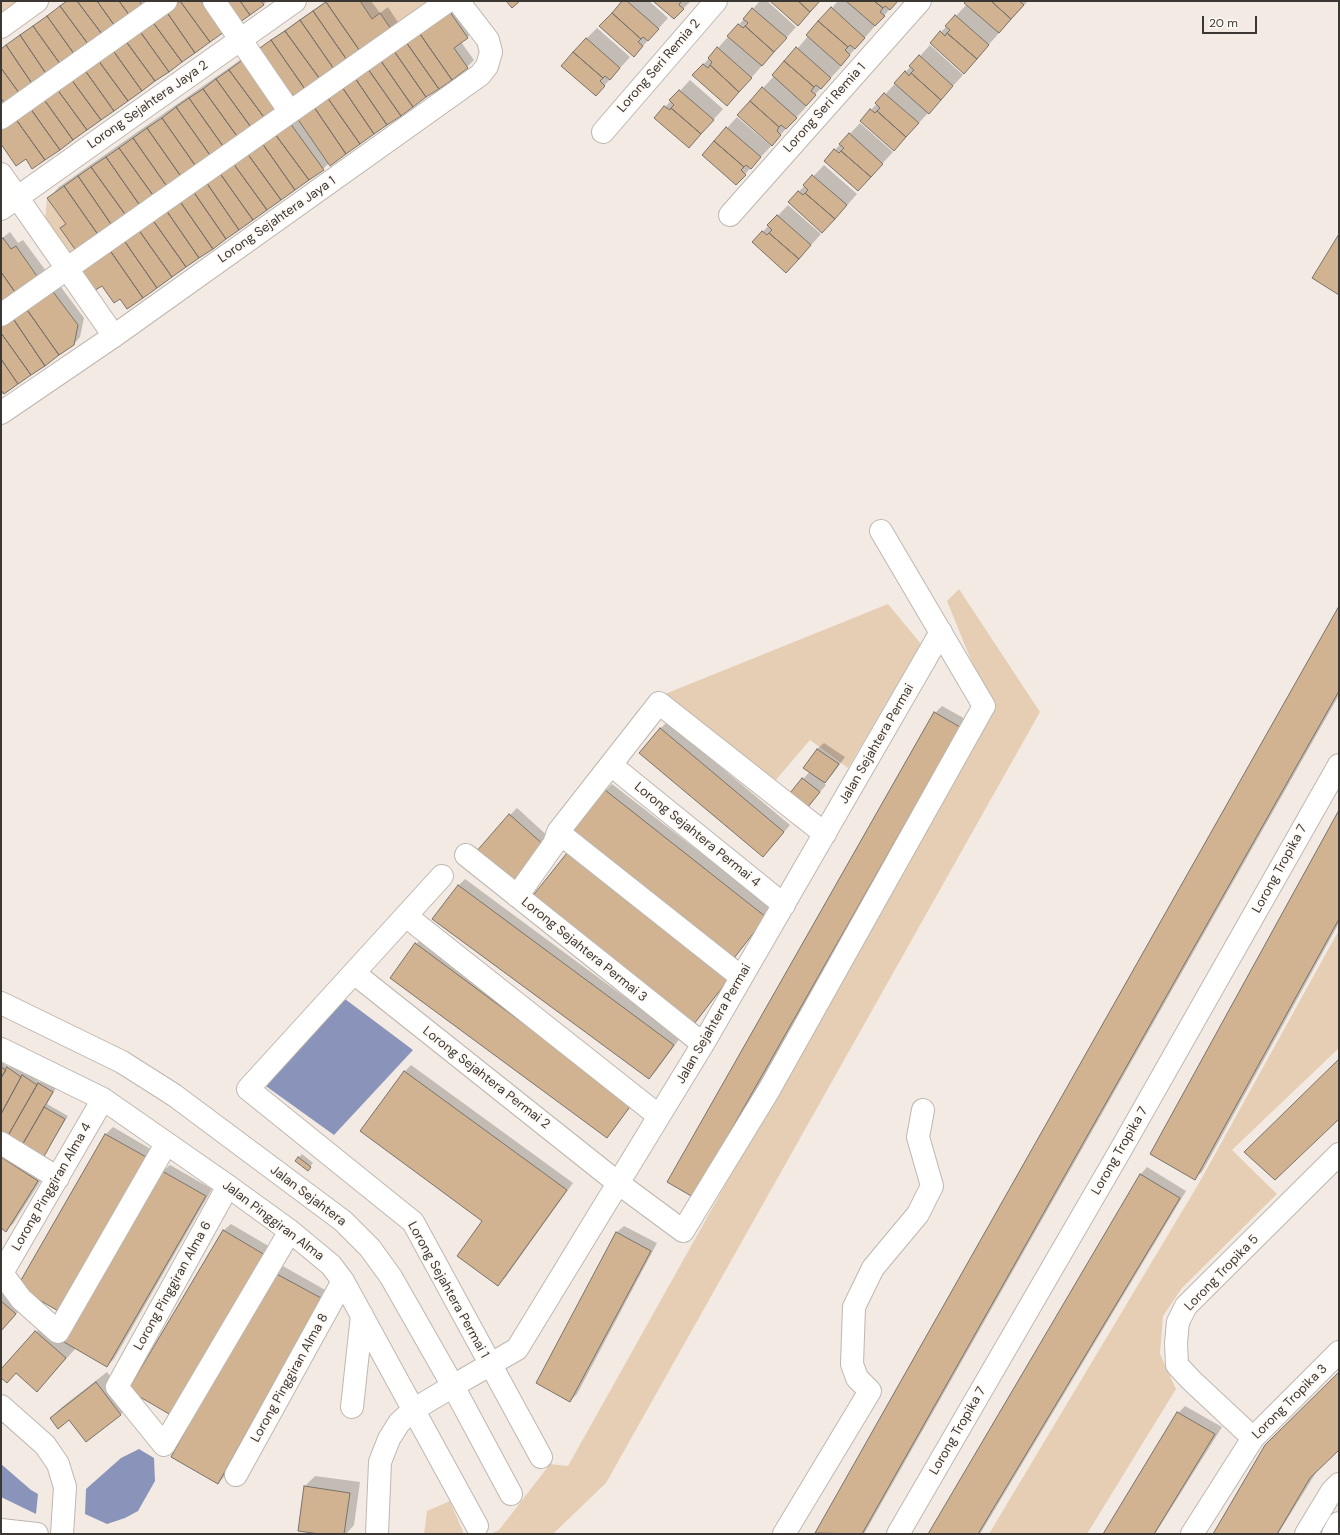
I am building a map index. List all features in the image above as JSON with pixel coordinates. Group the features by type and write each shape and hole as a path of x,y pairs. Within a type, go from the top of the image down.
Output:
{"street":[{"path":"1,27 37,1"},
{"path":"1,118 166,1"},
{"path":"214,1 290,112"},
{"name":"Lorong Sejahtera Jaya 2","path":"9,203 295,1"},
{"path":"1,315 448,1"},
{"name":"Lorong Sejahtera Jaya 1","path":"1,413 114,336 480,75 487,66 491,52 488,40 458,1"},
{"name":"Lorong Seri Remia 2","path":"603,132 716,1"},
{"name":"Lorong Seri Remia 1","path":"730,214 920,1"},
{"path":"1,174 9,203 67,268 114,336"},
{"path":"881,531 941,632"},
{"name":"Lorong Sejahtera Permai 2","path":"354,973 618,1183 683,1231 769,1090 984,706 941,632"},
{"name":"Jalan Sejahtera Permai","path":"377,1534 380,1462 389,1439 399,1423 414,1410 517,1349 703,1044 941,632"},
{"path":"517,896 554,844 558,832 659,703 825,834"},
{"name":"Lorong Sejahtera Permai 4","path":"611,765 784,905"},
{"name":"Lorong Tropika 7","path":"898,1534 1120,1151 1339,765"},
{"path":"558,832 741,977"},
{"name":"Lorong Sejahtera Permai 3","path":"466,855 703,1044"},
{"path":"354,973 442,876"},
{"path":"406,916 659,1116"},
{"name":"Lorong Sejahtera Permai 1","path":"354,973 248,1089 413,1222 541,1457"},
{"name":"Jalan Sejahtera","path":"1,1003 128,1066 174,1095 343,1221 370,1248 392,1278 454,1386 511,1494"},
{"name":"Jalan Pinggiran Alma","path":"1,1049 103,1099 290,1231 331,1265 343,1281 477,1526"},
{"name":"Lorong Pinggiran Alma 4","path":"2,1272 103,1099"},
{"path":"784,1534 870,1391 857,1378 852,1364 854,1307 873,1268 918,1214 932,1186 918,1137 923,1110"},
{"path":"1,1143 58,1178"},
{"path":"2,1272 21,1299 58,1332 166,1144"},
{"name":"Lorong Tropika 5","path":"1253,1438 1177,1365 1176,1343 1178,1322 1186,1306 1339,1154"},
{"name":"Lorong Pinggiran Alma 6","path":"228,1186 117,1387 164,1445 290,1231"},
{"name":"Lorong Pinggiran Alma 8","path":"236,1475 343,1281"},
{"path":"352,1407 362,1315"},
{"name":"Lorong Tropika 3","path":"1192,1534 1253,1438 1339,1352"},
{"path":"1,1406 45,1445 58,1464 65,1487 62,1534"},
{"path":"1306,1534 1332,1492 1339,1484"},
{"path":"1332,1534 1339,1523"},
{"path":"1,1530 37,1534"}],"shaded area":[{"path":"1,1 19,1 1,13"},
{"path":"360,1 438,1 393,32 380,14 372,19"},
{"path":"47,198 66,224 61,228 77,252 70,256 45,221"},
{"path":"959,589 1040,712 606,1483 553,1534 490,1534 499,1530 550,1464 568,1466 991,710 947,601"},
{"path":"888,604 921,644 848,768 810,740 769,788 655,698"},
{"path":"1339,930 1339,1048 1232,1150 1277,1194 1182,1288 1163,1316 1160,1354 1176,1389 1087,1534 989,1534 1199,1183"},
{"path":"450,1501 464,1534 424,1534 427,1511"}],"water":[{"path":"345,999 413,1050 334,1135 263,1084"},
{"path":"139,1449 154,1458 155,1481 138,1511 125,1518 107,1524 85,1514 86,1489 121,1458"},
{"path":"1,1464 31,1490 38,1494 36,1514 1,1497"}],"building":[{"path":"67,1 77,1 105,38 91,48 60,6"},
{"path":"77,1 97,1 117,29 105,38"},
{"path":"97,1 119,1 132,19 117,29"},
{"path":"119,1 139,1 145,9 132,19"},
{"path":"180,1 210,42 195,53 166,11"},
{"path":"180,1 201,1 224,32 210,42"},
{"path":"218,1 240,1 250,15 236,25"},
{"path":"240,1 261,1 264,5 250,15"},
{"path":"360,1 372,19 380,13 393,32 362,54 326,2"},
{"path":"506,1 520,1 512,8"},
{"path":"622,1 627,1 659,29 648,41 643,37 641,39 612,13"},
{"path":"653,1 681,1 679,5 684,9 674,19"},
{"path":"770,1 798,1 810,12 798,26"},
{"path":"798,1 820,1 810,12"},
{"path":"846,1 874,1 883,8 880,12 885,16 875,26"},
{"path":"874,1 898,1 890,10 885,6 883,8"},
{"path":"966,1 991,1 1011,19 999,33 964,3"},
{"path":"991,1 1019,1 1024,5 1011,19"},
{"path":"326,2 362,54 349,63 313,11"},
{"path":"60,6 91,48 77,58 47,16"},
{"path":"831,7 865,38 855,49 850,45 848,47 818,21"},
{"path":"752,8 787,38 774,52 745,26 748,23 743,19"},
{"path":"166,11 195,53 182,62 152,21"},
{"path":"313,11 349,63 336,72 300,20"},
{"path":"450,12 468,38 454,48 468,68 452,80 420,34"},
{"path":"612,13 641,39 638,42 643,46 634,57 599,26"},
{"path":"955,15 989,45 977,59 947,33 950,30 945,26"},
{"path":"47,16 77,58 63,68 33,26"},
{"path":"300,20 336,72 322,82 285,31"},
{"path":"152,21 182,62 169,72 139,30"},
{"path":"818,21 848,47 845,50 850,55 841,66 806,35"},
{"path":"738,24 743,28 745,26 774,52 762,66 727,36"},
{"path":"33,26 63,68 49,78 20,35"},
{"path":"139,30 169,72 155,81 125,40"},
{"path":"285,31 322,82 307,92 271,40"},
{"path":"940,31 945,36 947,33 977,59 964,74 930,43"},
{"path":"420,34 452,80 439,89 406,42"},
{"path":"20,35 49,78 35,88 6,45"},
{"path":"586,38 620,68 610,80 605,76 603,78 573,52"},
{"path":"125,40 155,81 142,91 112,49"},
{"path":"271,40 307,92 300,97 288,94 257,50"},
{"path":"406,42 439,89 426,97 394,51"},
{"path":"6,45 35,88 22,97 1,68 1,49"},
{"path":"717,47 752,78 739,92 710,65 712,62 708,58"},
{"path":"796,47 831,78 821,89 816,85 814,87 784,61"},
{"path":"112,49 142,91 128,101 98,60"},
{"path":"394,51 426,97 413,107 381,61"},
{"path":"573,52 603,78 600,81 605,86 596,96 561,66"},
{"path":"919,55 953,86 941,100 911,73 914,70 909,66"},
{"path":"245,58 278,102 276,114 266,120 229,70"},
{"path":"98,60 128,101 114,111 84,69"},
{"path":"381,61 413,107 401,116 368,69"},
{"path":"784,61 814,87 811,91 816,95 806,106 772,75"},
{"path":"703,64 708,68 710,65 739,92 727,106 692,75"},
{"path":"1,68 22,97 7,107 1,98"},
{"path":"84,69 114,111 101,120 71,79"},
{"path":"368,69 401,116 387,125 355,78"},
{"path":"229,70 266,120 253,130 216,79"},
{"path":"905,71 909,76 911,73 941,100 929,114 894,83"},
{"path":"355,78 387,125 374,134 342,87"},
{"path":"71,79 101,120 87,130 57,89"},
{"path":"216,79 253,130 239,139 203,89"},
{"path":"342,87 374,134 360,144 327,97"},
{"path":"762,87 797,118 786,129 781,125 779,127 750,101"},
{"path":"57,89 87,130 73,140 43,98"},
{"path":"203,89 239,139 225,149 189,98"},
{"path":"679,90 714,120 701,134 671,108 674,105 669,100"},
{"path":"884,93 919,123 906,137 877,111 880,108 875,103"},
{"path":"327,97 360,144 346,154 314,107"},
{"path":"43,98 73,140 60,150 30,108"},
{"path":"189,98 225,149 212,158 176,107"},
{"path":"750,101 779,127 777,131 781,135 772,146 737,115"},
{"path":"664,106 670,110 671,108 701,134 689,148 654,118"},
{"path":"176,107 212,158 197,168 162,118"},
{"path":"314,107 346,154 330,166 297,118"},
{"path":"30,108 60,150 45,160 15,118"},
{"path":"870,109 875,113 877,111 906,137 894,151 860,121"},
{"path":"15,118 45,160 32,169 26,159 16,166 1,144 1,128"},
{"path":"162,118 197,168 182,178 147,128"},
{"path":"290,123 324,170 309,180 275,134"},
{"path":"726,127 761,157 751,169 746,165 744,167 714,141"},
{"path":"147,128 182,178 168,188 133,138"},
{"path":"849,133 883,164 871,177 841,151 844,148 839,144"},
{"path":"275,134 309,180 295,190 262,143"},
{"path":"133,138 168,188 155,198 119,148"},
{"path":"714,141 744,167 741,170 746,175 736,185 702,155"},
{"path":"262,143 295,190 281,200 247,153"},
{"path":"119,148 155,198 141,207 106,157"},
{"path":"834,149 839,153 841,151 871,177 858,191 824,161"},
{"path":"247,153 281,200 267,210 233,163"},
{"path":"106,157 141,207 127,217 91,167"},
{"path":"233,163 267,210 253,220 219,172"},
{"path":"91,167 127,217 113,227 78,176"},
{"path":"219,172 253,220 239,230 206,182"},
{"path":"812,175 847,205 835,219 805,193 808,190 803,185"},
{"path":"78,176 113,227 99,236 64,186"},
{"path":"206,182 239,230 226,239 193,191"},
{"path":"64,186 99,236 77,252 60,228 66,224 47,198"},
{"path":"193,191 226,239 213,249 179,200"},
{"path":"798,191 803,195 805,193 835,219 822,233 788,202"},
{"path":"179,200 213,249 199,258 166,210"},
{"path":"166,210 199,258 186,267 152,219"},
{"path":"777,215 811,245 799,259 769,233 772,230 767,225"},
{"path":"152,219 186,267 172,277 138,229"},
{"path":"138,229 172,277 157,288 123,239"},
{"path":"762,231 767,235 769,233 799,259 786,273 752,242"},
{"path":"1339,234 1339,295 1312,278"},
{"path":"3,238 11,249 16,246 39,279 17,295 1,272 1,240"},
{"path":"123,239 157,288 143,298 109,249"},
{"path":"109,249 143,298 127,309 120,299 114,303 102,286 92,292 78,270"},
{"path":"1,272 17,295 3,304 1,301"},
{"path":"51,289 78,325 74,345 59,355 25,307"},
{"path":"25,307 59,355 45,366 12,317"},
{"path":"12,317 45,366 31,375 1,333 1,324"},
{"path":"1,333 31,375 18,384 1,359"},
{"path":"1,359 18,384 4,394 1,390"},
{"path":"1339,606 1339,691 862,1534 815,1533"},
{"path":"934,712 960,727 693,1197 667,1182"},
{"path":"660,728 784,832 763,857 639,753"},
{"path":"817,749 839,764 825,783 803,768"},
{"path":"802,778 820,792 808,807 790,793"},
{"path":"605,790 766,917 731,962 569,835"},
{"path":"1339,810 1339,919 1195,1180 1150,1154"},
{"path":"509,814 545,846 510,885 475,853"},
{"path":"567,853 728,980 694,1024 531,898"},
{"path":"458,885 674,1045 649,1079 432,919"},
{"path":"415,943 632,1104 607,1138 390,978"},
{"path":"1339,1059 1339,1119 1275,1180 1244,1152"},
{"path":"1,1067 6,1070 1,1078"},
{"path":"7,1067 21,1077 1,1114 1,1078"},
{"path":"404,1071 567,1190 498,1286 457,1256 482,1221 360,1131"},
{"path":"22,1075 37,1085 6,1139 1,1135 1,1114"},
{"path":"38,1083 53,1092 21,1147 6,1139"},
{"path":"44,1107 65,1119 42,1160 21,1147"},
{"path":"105,1134 148,1158 60,1312 17,1287"},
{"path":"1,1157 38,1181 6,1232 1,1228"},
{"path":"298,1157 311,1167 308,1171 295,1161"},
{"path":"162,1171 206,1196 107,1367 64,1342"},
{"path":"1140,1174 1180,1198 978,1534 928,1534"},
{"path":"223,1230 270,1258 176,1418 128,1390"},
{"path":"616,1232 651,1251 570,1402 536,1383"},
{"path":"273,1272 321,1298 218,1484 171,1457"},
{"path":"1,1301 16,1314 1,1331"},
{"path":"35,1331 66,1358 37,1392 16,1373 7,1383 1,1378 1,1369"},
{"path":"1339,1372 1339,1450 1310,1478 1277,1534 1213,1534 1265,1445"},
{"path":"96,1382 121,1415 86,1442 69,1420 58,1429 50,1418"},
{"path":"1177,1412 1215,1434 1154,1534 1103,1534"},
{"path":"304,1486 350,1493 344,1534 320,1534 298,1531"}]}
